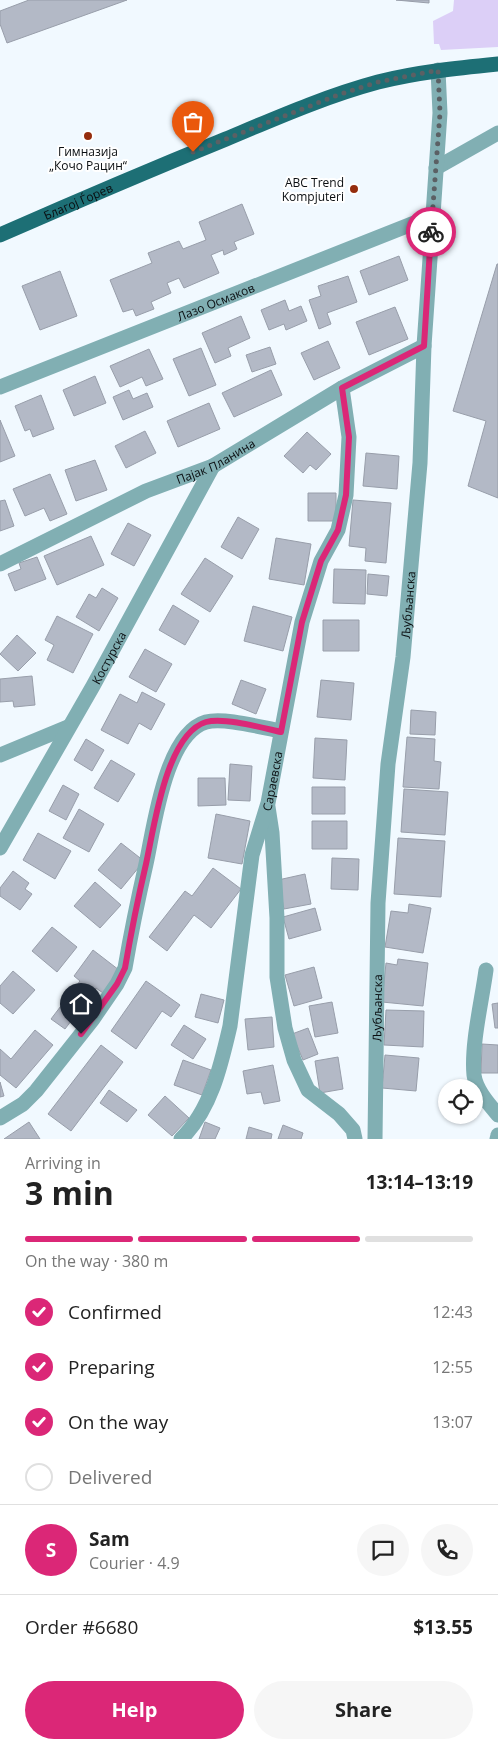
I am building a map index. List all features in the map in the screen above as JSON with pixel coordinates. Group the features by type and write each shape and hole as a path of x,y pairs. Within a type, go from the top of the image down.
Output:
{"main road":[{"name":"Благој Ѓорев","path":"0,235 140,174 320,101 378,82 438,70 498,64"}],"street":[{"name":"Љубљанска","path":"375,1139 378,903 388,764 403,657 420,463 424,346 440,113 438,70"},
{"path":"436,168 498,133"},
{"name":"Лазо Осмаков","path":"0,387 432,216"},
{"name":"Пајак Планина","path":"0,564 146,492 213,466 342,388 424,346"},
{"name":"Сараевска","path":"181,1139 190,1130 201,1113 217,1077 224,1053 230,1026 250,863 268,804 302,622 321,561 338,530 346,495 349,437 342,388"},
{"name":"Костурска","path":"0,848 93,686 213,466"},
{"path":"0,1118 23,1104 36,1091 93,1019 125,968 162,788 171,764 186,738 192,730 207,722 226,722 281,732"},
{"path":"0,755 68,727"},
{"path":"268,804 272,833 277,918 277,977 294,1060 308,1090 339,1114 353,1130 355,1139"},
{"path":"486,970 478,1024 474,1076 485,1099 498,1115"}],"shaded area":[{"path":"454,0 498,0 498,47 441,50 439,44 434,44 433,21 453,11"}],"building":[{"path":"29,0 127,0 7,43 0,24 0,11"},
{"path":"396,0 429,0 429,3"},
{"path":"242,204 254,234 234,242 237,249 224,255 223,250 211,255 219,273 184,288 179,278 167,283 171,293 151,302 154,309 136,316 133,309 123,312 110,280 152,263 148,253 179,241 183,249 206,240 199,222"},
{"path":"399,256 408,280 369,295 360,271"},
{"path":"497,264 498,498 468,486 486,421 453,411"},
{"path":"60,271 77,316 40,330 22,286"},
{"path":"348,276 357,302 327,313 331,324 319,329 309,300 321,296 318,286"},
{"path":"285,300 289,311 301,306 307,321 286,330 284,324 269,330 261,310"},
{"path":"395,307 408,339 369,355 356,322"},
{"path":"241,316 250,338 228,348 231,356 215,363 202,333"},
{"path":"328,341 340,368 314,380 301,353"},
{"path":"270,347 276,364 252,372 246,355"},
{"path":"201,348 216,385 189,396 173,359"},
{"path":"149,349 163,379 146,386 142,377 120,387 110,366"},
{"path":"271,370 282,395 234,417 222,393"},
{"path":"95,376 106,403 74,416 63,390"},
{"path":"129,390 133,399 147,393 153,407 123,420 113,397"},
{"path":"41,395 54,429 33,437 30,429 25,431 15,406"},
{"path":"209,403 220,429 178,447 167,421"},
{"path":"0,420 15,456 0,462"},
{"path":"145,431 156,453 126,468 115,446"},
{"path":"307,432 331,454 316,470 310,465 303,473 284,456"},
{"path":"366,453 399,456 397,489 363,486"},
{"path":"95,460 107,490 76,501 65,470"},
{"path":"50,474 67,514 50,521 44,508 25,516 13,489"},
{"path":"308,493 336,493 336,521 308,521"},
{"path":"5,500 14,526 0,531 0,501"},
{"path":"353,500 391,503 386,563 365,561 366,548 349,546"},
{"path":"238,517 259,529 242,559 221,547"},
{"path":"128,523 151,535 134,566 111,554"},
{"path":"91,536 104,565 57,585 44,556"},
{"path":"276,538 311,544 304,585 269,579"},
{"path":"37,557 46,579 15,591 8,574 21,569 19,563"},
{"path":"205,558 233,576 210,612 181,594"},
{"path":"334,569 366,570 365,604 333,603"},
{"path":"368,574 389,576 387,596 367,594"},
{"path":"102,588 118,598 99,631 76,617 89,594 96,598"},
{"path":"173,605 199,621 185,645 159,630"},
{"path":"253,606 292,617 283,651 244,641"},
{"path":"57,616 93,634 73,673 47,660 54,645 45,640"},
{"path":"323,620 359,620 359,651 323,651"},
{"path":"17,635 36,653 18,671 0,654"},
{"path":"145,649 172,664 156,692 129,677"},
{"path":"32,676 35,705 14,707 13,701 0,702 0,679"},
{"path":"241,680 266,689 256,714 232,704"},
{"path":"321,680 354,683 351,720 317,717"},
{"path":"142,692 165,704 151,730 139,723 128,744 101,730 120,694 137,703"},
{"path":"411,710 436,712 435,735 410,734"},
{"path":"407,737 435,739 434,761 441,762 439,789 403,787"},
{"path":"315,738 347,740 345,780 313,778"},
{"path":"86,739 104,750 92,771 74,760"},
{"path":"111,760 135,774 118,802 94,788"},
{"path":"230,764 252,766 250,801 228,800"},
{"path":"198,778 225,778 226,805 198,806"},
{"path":"63,785 79,794 66,820 49,811"},
{"path":"312,787 345,787 345,814 312,814"},
{"path":"404,789 448,792 445,835 401,832"},
{"path":"79,809 104,824 89,852 63,838"},
{"path":"216,814 250,821 242,864 208,858"},
{"path":"312,821 347,821 347,849 312,849"},
{"path":"38,833 71,851 55,879 23,860"},
{"path":"398,838 445,841 441,897 394,894"},
{"path":"121,843 144,861 121,889 98,870"},
{"path":"332,858 359,859 358,890 331,889"},
{"path":"213,868 241,889 211,928 194,915 167,951 149,937 185,891 192,896"},
{"path":"13,871 29,883 25,889 32,894 20,910 0,896 0,888"},
{"path":"305,874 311,904 284,909 278,880"},
{"path":"95,882 121,905 100,928 74,906"},
{"path":"409,904 431,908 423,953 385,947 391,911 408,913"},
{"path":"315,908 321,930 289,939 283,917"},
{"path":"52,927 77,947 57,972 32,951"},
{"path":"93,950 119,970 103,993 96,988 65,1029 51,1019 80,981 74,976"},
{"path":"398,959 428,963 423,1006 382,1002 386,963 397,965"},
{"path":"314,967 322,998 294,1006 285,975"},
{"path":"13,971 35,990 13,1014 0,1003 0,986"},
{"path":"146,981 180,1005 171,1017 162,1011 136,1049 111,1031"},
{"path":"201,994 224,1000 218,1023 195,1017"},
{"path":"332,1002 338,1033 315,1037 309,1006"},
{"path":"498,1003 498,1028 495,1028 492,1004"},
{"path":"386,1010 424,1011 423,1047 384,1045"},
{"path":"272,1017 274,1047 248,1050 245,1019"},
{"path":"184,1025 206,1039 193,1059 171,1045"},
{"path":"308,1028 318,1054 303,1060 292,1034"},
{"path":"35,1030 53,1045 16,1088 0,1075 0,1049 11,1059"},
{"path":"482,1044 498,1045 498,1073 481,1073"},
{"path":"101,1045 123,1062 71,1131 48,1114"},
{"path":"385,1055 419,1058 416,1091 382,1088"},
{"path":"338,1057 343,1089 320,1093 315,1061"},
{"path":"183,1060 211,1070 202,1095 174,1085"},
{"path":"273,1065 280,1101 264,1104 261,1092 247,1094 243,1071"},
{"path":"0,1082 4,1096 0,1097"},
{"path":"109,1090 137,1110 127,1122 100,1103"},
{"path":"165,1096 189,1118 172,1136 148,1115"},
{"path":"29,1122 40,1139 4,1139"},
{"path":"205,1122 220,1128 215,1139 199,1139"},
{"path":"283,1125 303,1133 301,1139 278,1139"},
{"path":"249,1127 272,1134 271,1139 246,1139"}],"way so far":[{"path":"193,152 320,101 378,82 438,70 440,113 431,232"}],"place":[{"name":"Гимназија „Кочо Рацин“","path":"88,136"},
{"name":"ABC Trend Kompjuteri","path":"354,189"}],"route":[{"path":"81,1034 117,984 125,968 162,788 181,745 192,730 207,722 226,722 281,732 302,622 321,561 338,530 346,495 349,437 342,388 424,346 429,290 431,232"}]}
